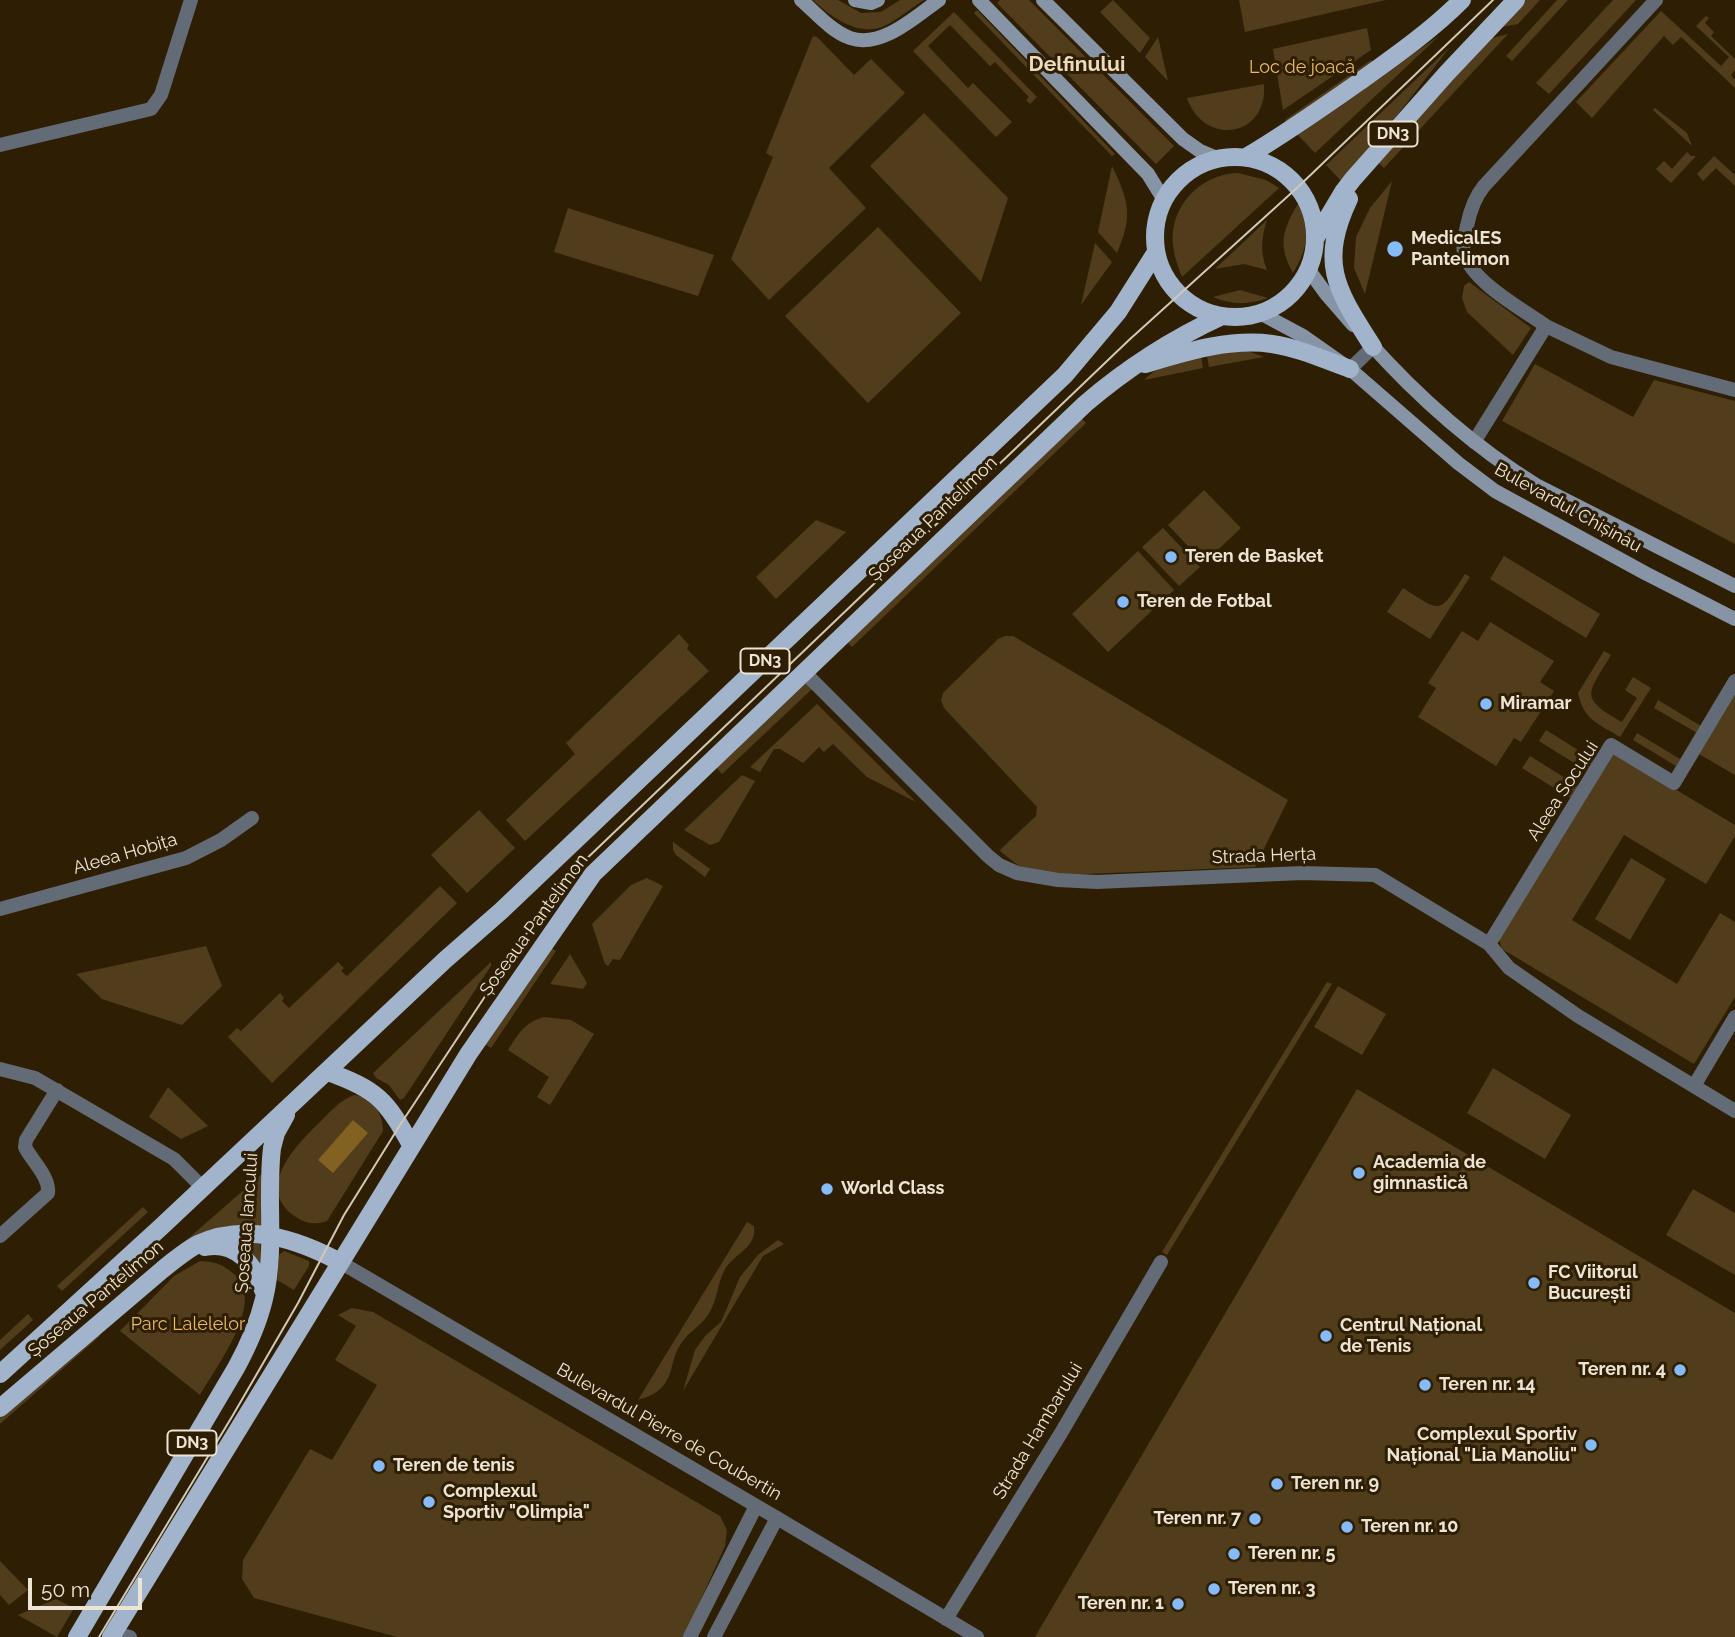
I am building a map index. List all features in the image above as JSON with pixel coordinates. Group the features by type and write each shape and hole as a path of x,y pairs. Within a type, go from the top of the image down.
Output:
{"main road":[{"path":"801,0 839,32 850,38 863,40 878,38 891,32 939,0"},
{"path":"855,0 871,3 878,0"},
{"path":"979,0 1148,174 1164,200"},
{"path":"1043,0 1183,139 1200,151 1219,159"},
{"name":"DN3","path":"1246,158 1379,68 1462,0"},
{"name":"DN3","path":"1315,239 1311,212 1298,187 1275,168 1246,158 1219,159 1189,172 1179,180 1164,200 1158,217 1156,252 1168,281 1180,295 1202,310 1222,316 1241,317 1260,313 1284,300 1296,288 1308,269 1315,239 1343,192 1516,0"},
{"path":"1373,347 1337,285 1332,251 1342,215 1374,155"},
{"name":"Șoseaua Pantelimon","path":"0,1374 328,1072 445,960 502,911 1065,375 1118,313 1156,252"},
{"name":"Bulevardul Chișinău","path":"1308,269 1373,347 1422,396 1474,442 1536,485 1735,586"},
{"name":"Bulevardul Chișinău","path":"1260,313 1303,336 1350,369 1458,463 1495,491 1735,619"},
{"name":"Șoseaua Pantelimon","path":"0,1408 181,1254 210,1239 224,1236 269,1236 300,1242 340,1262 469,1053 593,874 1086,404 1131,367 1188,331 1222,316"},
{"path":"1131,367 1203,348 1256,343 1297,350 1350,369"},
{"path":"328,1072 363,1085 377,1095 391,1111 411,1145"},
{"name":"Șoseaua Iancului","path":"77,1637 248,1346 265,1297 272,1148 276,1133 293,1102"},
{"path":"181,1254 212,1246 237,1253 258,1273 265,1297"},
{"name":"DN3","path":"118,1636 340,1262"}],"street":[{"path":"0,145 151,109 161,95 191,0"},
{"path":"1656,0 1485,186 1471,211 1464,251 1469,264 1480,277 1546,326 1611,357 1735,390"},
{"path":"1474,442 1546,326"},
{"path":"1350,369 1373,347"},
{"name":"Strada Herța","path":"804,672 988,856 1007,869 1027,876 1097,882 1302,873 1375,875 1489,944 1509,968 1569,1010 1735,1111"},
{"name":"Aleea Socului","path":"1489,944 1611,745 1674,783 1735,681"},
{"name":"Aleea Hobița","path":"0,909 186,858 221,840 252,818"},
{"path":"1694,1086 1735,1017"},
{"path":"0,1069 35,1078 57,1090 174,1159 202,1188"},
{"path":"0,1236 48,1193 46,1180 24,1147 26,1139 57,1090"},
{"name":"Bulevardul Pierre de Coubertin","path":"340,1262 977,1637"},
{"name":"Strada Hambarului","path":"946,1619 1061,1433 1161,1262"},
{"path":"690,1637 757,1506"},
{"path":"714,1637 777,1518"}],"green space":[{"path":"813,0 838,0 861,13 881,12 900,0 924,0 882,27 863,29 844,23"},
{"path":"1000,0 1029,0 1174,146 1156,164 997,3"},
{"path":"1113,0 1150,38 1140,53 1100,12"},
{"path":"1239,0 1386,0 1245,32"},
{"path":"1523,0 1540,0 1518,24 1496,28"},
{"path":"1557,0 1568,0 1512,61 1506,56"},
{"path":"1613,0 1636,0 1549,94 1536,83"},
{"path":"977,10 1115,154 1112,156 974,13"},
{"path":"1661,11 1721,66 1729,57 1696,26 1706,16 1709,18 1705,23 1714,32 1711,36 1735,59 1735,70 1731,75 1735,80 1735,88 1681,37 1673,45 1664,36 1592,118 1576,102"},
{"path":"954,12 1037,97 1030,104 1026,100 1029,97 995,62 990,66 950,25 928,46 968,88 973,83 1012,122 996,137 913,51"},
{"name":"Loc de joacă","path":"1367,28 1371,50 1283,110 1273,49"},
{"path":"1508,34 1384,168 1375,160 1488,39"},
{"path":"813,36 854,75 871,59 905,93 829,168 866,208 769,300 731,259 773,157 766,153"},
{"path":"1439,36 1315,153 1297,134"},
{"path":"1158,37 1168,81 1145,57"},
{"path":"1450,47 1344,184 1326,165"},
{"path":"1371,60 1375,66 1289,126 1285,120"},
{"path":"1264,84 1262,102 1256,116 1246,125 1233,130 1206,124 1195,113 1187,98"},
{"path":"1655,108 1687,133 1692,146 1653,110"},
{"path":"924,113 1008,198 981,282 870,166"},
{"path":"1687,152 1696,156 1671,183 1656,169 1664,161 1672,169"},
{"path":"1714,156 1735,175 1735,186 1716,168 1703,181 1697,174"},
{"path":"1112,166 1127,209 1125,229 1117,253 1098,232"},
{"path":"1238,173 1266,180 1279,188 1182,277 1175,257 1173,231 1182,206 1190,195 1211,179"},
{"path":"1392,181 1365,294 1354,268 1356,237 1370,208"},
{"path":"1299,202 1305,222 1306,239 1293,273 1285,253 1284,237 1289,220"},
{"path":"568,208 714,255 698,296 554,252"},
{"path":"1267,220 1262,245 1267,270 1244,264 1215,269"},
{"path":"878,227 961,313 868,403 785,316"},
{"path":"1095,243 1112,262 1081,305"},
{"path":"1469,282 1531,328 1513,355 1467,312 1462,298 1464,286"},
{"path":"1240,290 1268,298 1240,303 1213,297"},
{"path":"1237,347 1264,357 1209,367 1206,351"},
{"path":"1200,352 1203,368 1144,380 1166,361"},
{"path":"1535,364 1633,417 1654,380 1735,401 1735,544 1502,421"},
{"path":"1078,415 1086,423 852,647 844,639"},
{"path":"1204,490 1241,528 1204,563 1168,525"},
{"path":"816,520 846,532 776,599 756,577"},
{"name":"Teren de Basket","path":"1163,528 1200,567 1179,586 1142,547"},
{"name":"Teren de Fotbal","path":"1138,551 1174,590 1108,652 1072,614"},
{"path":"1504,556 1600,614 1586,638 1490,579"},
{"path":"1465,574 1470,577 1430,639 1387,612 1403,588 1433,606 1439,606 1450,597"},
{"name":"Miramar","path":"1490,622 1554,661 1540,682 1554,691 1521,742 1514,738 1496,766 1418,717 1436,688 1428,683 1462,631 1478,641"},
{"path":"679,634 689,645 687,649 709,671 525,841 506,820 575,754 566,743"},
{"path":"1013,636 1288,800 1255,867 1061,875 1019,866 1000,851 1036,816 1037,807 944,708 941,700 943,693 998,639"},
{"path":"1604,651 1611,655 1591,694 1598,706 1608,714 1622,722 1637,698 1625,690 1633,677 1651,688 1620,737 1588,716 1578,693"},
{"path":"803,679 812,689 722,774 713,764"},
{"path":"1735,695 1735,775 1699,754"},
{"path":"1658,700 1701,726 1697,733 1654,708"},
{"path":"817,704 916,802 867,777 833,744 824,752 819,747 803,763 780,749 774,749 760,772 750,767"},
{"path":"1546,730 1594,760 1587,771 1539,741"},
{"path":"1637,733 1680,759 1676,766 1633,740"},
{"path":"1613,752 1735,825 1735,836 1706,884 1624,835 1572,920 1677,984 1720,913 1735,922 1735,997 1694,1064 1502,949 1499,939"},
{"path":"1530,756 1578,786 1570,798 1522,768"},
{"path":"742,775 755,781 719,842 710,845 684,830"},
{"path":"479,810 515,848 467,893 431,855"},
{"path":"673,842 710,869 705,877 676,855"},
{"path":"1631,858 1666,879 1630,940 1595,919"},
{"path":"647,878 663,886 620,960 613,959 608,966 592,924 631,885"},
{"path":"440,886 457,903 272,1083 228,1037 237,1028 241,1031 280,993 284,998 282,1001 289,1008 338,962 344,968 341,971 347,976"},
{"path":"546,945 556,951 491,1048 482,1042"},
{"path":"206,946 222,986 182,1025 102,999 76,974"},
{"path":"570,954 587,983 583,989 550,984"},
{"path":"491,962 491,966 404,1098 400,1100 389,1085 376,1078 373,1073"},
{"path":"1327,982 1332,984 1167,1255 1162,1252"},
{"path":"1338,986 1386,1014 1362,1055 1314,1027"},
{"path":"544,1017 571,1020 594,1034 550,1105 537,1097 549,1077 508,1050 527,1025"},
{"path":"1493,1068 1571,1115 1545,1159 1467,1113"},
{"path":"168,1087 208,1126 181,1139 149,1117"},
{"path":"1357,1089 1735,1313 1735,1637 1035,1637"},
{"path":"354,1095 367,1099 376,1107 383,1131 327,1221 303,1221 284,1206 278,1194 278,1181 283,1168 310,1132 344,1100"},
{"path":"263,1173 264,1227 228,1226 182,1244"},
{"path":"1693,1189 1735,1213 1735,1275 1666,1235"},
{"path":"143,1207 148,1212 62,1291 57,1286"},
{"path":"747,1222 754,1226 752,1240 725,1269 708,1315 682,1342 662,1387 638,1400"},
{"path":"778,1240 784,1244 763,1256 683,1391 695,1350 705,1336 721,1322 740,1277 758,1255"},
{"path":"236,1243 260,1243 262,1266"},
{"path":"284,1251 309,1261 309,1266 294,1290 277,1280 279,1255"},
{"name":"Parc Lalelelor","path":"200,1261 219,1264 234,1274 243,1286 245,1300 235,1334 200,1395 120,1331 174,1276"},
{"name":"Complexul Sportiv \"Olimpia\"","path":"352,1308 373,1312 720,1516 727,1530 725,1546 684,1637 397,1637 254,1598 242,1579 243,1560 310,1449 332,1460 377,1385 335,1360 356,1326 338,1315"},
{"path":"28,1314 33,1320 0,1350 0,1340"},
{"path":"95,1330 100,1336 0,1424 0,1414"},
{"path":"0,1561 28,1590 9,1605 0,1595"},
{"path":"56,1599 74,1608 57,1637 18,1615"}],"shaded area":[{"path":"353,1120 368,1133 333,1173 318,1160"}],"tram line":[{"path":"99,1637 233,1415 298,1303 344,1215 400,1125 558,886 1129,340 1298,187 1493,0"}],"place":[{"name":"MedicalES Pantelimon","path":"1395,249"},
{"name":"Teren de Basket","path":"1171,557"},
{"name":"Teren de Fotbal","path":"1123,602"},
{"name":"Miramar","path":"1486,704"},
{"name":"Academia de gimnastică","path":"1359,1173"},
{"name":"World Class","path":"827,1189"},
{"name":"FC Viitorul București","path":"1534,1283"},
{"name":"Centrul Național de Tenis","path":"1326,1336"},
{"name":"Teren nr. 4","path":"1680,1370"},
{"name":"Teren nr. 14","path":"1425,1385"},
{"name":"Complexul Sportiv Național \"Lia Manoliu\"","path":"1591,1445"},
{"name":"Teren de tenis","path":"379,1466"},
{"name":"Teren nr. 9","path":"1277,1484"},
{"name":"Complexul Sportiv \"Olimpia\"","path":"429,1502"},
{"name":"Teren nr. 7","path":"1255,1519"},
{"name":"Teren nr. 10","path":"1347,1527"},
{"name":"Teren nr. 5","path":"1234,1554"},
{"name":"Teren nr. 3","path":"1214,1589"},
{"name":"Teren nr. 1","path":"1178,1604"}],"district":[{"name":"Delfinului","path":"1077,65"}]}
